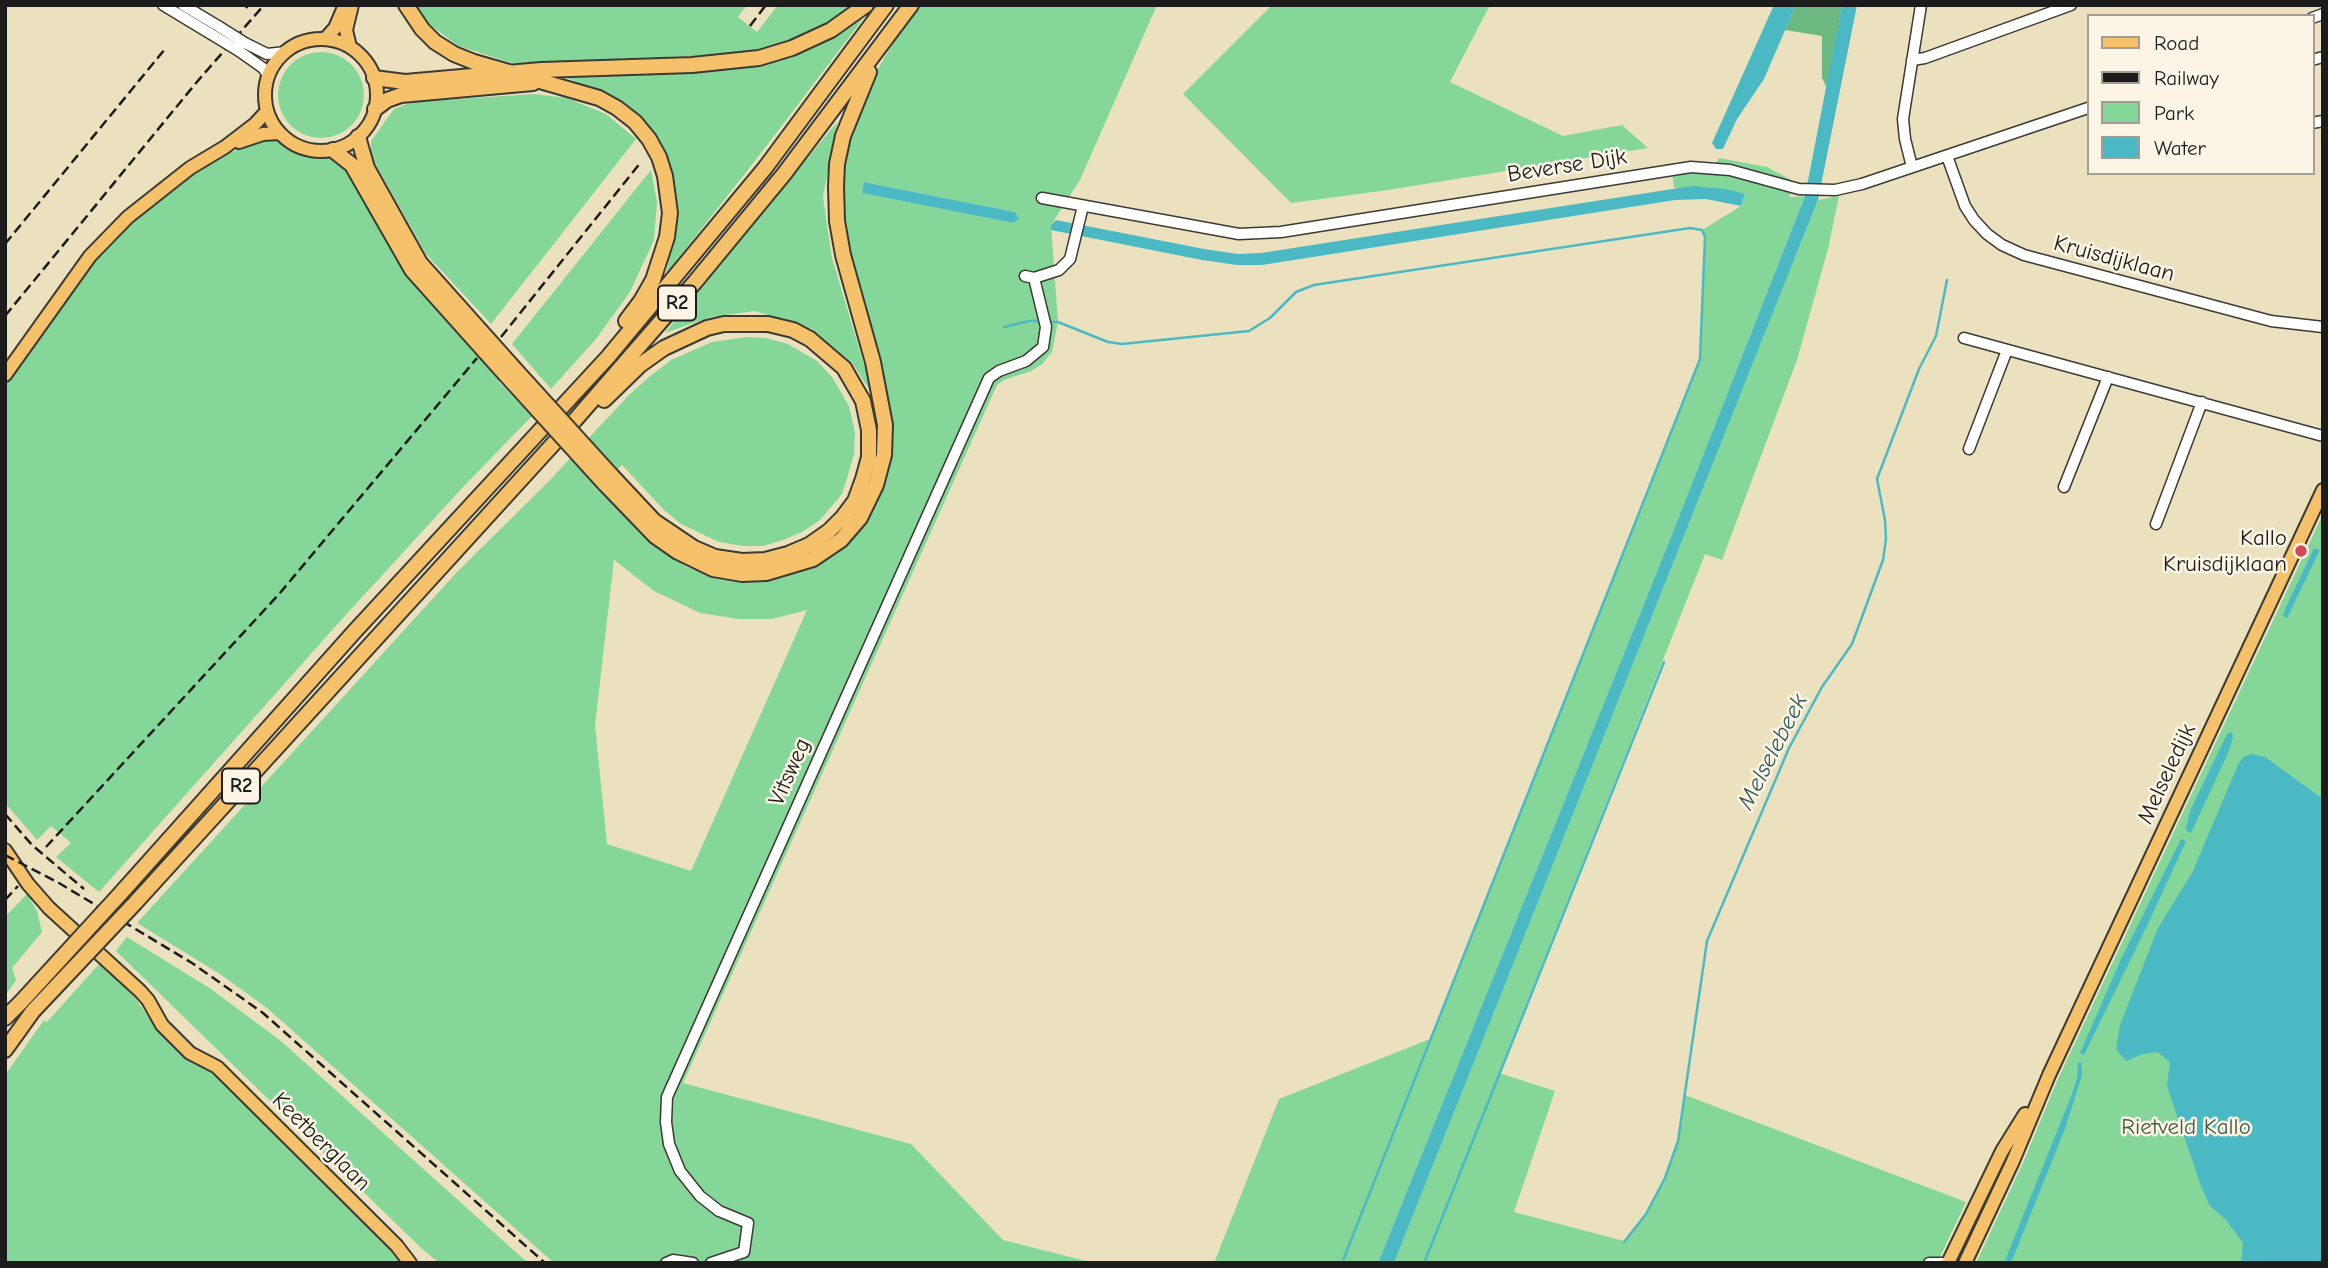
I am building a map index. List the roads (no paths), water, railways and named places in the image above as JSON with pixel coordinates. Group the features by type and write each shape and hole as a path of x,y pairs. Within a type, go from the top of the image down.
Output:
{"highway":[{"path":"406,5 422,29 435,42 454,54 599,98 617,108 635,122 659,156 669,195 670,213 661,258 641,301 537,436"},
{"path":"374,78 405,82 509,72 692,65 759,58 792,48 831,30 866,5"},
{"name":"R2","path":"5,1018 121,893 373,610 608,357 765,168 886,5"},
{"name":"R2","path":"33,1012 447,561 695,282 784,174 911,5"},
{"path":"333,150 352,165 412,270 508,370 655,536 678,552 713,569 742,574 766,573 813,559 841,540 860,518 876,485 884,455 885,425 873,362 843,255 837,221 837,164 843,136 867,74 893,32"},
{"path":"375,109 387,100 401,95 545,83"},
{"path":"358,137 367,168 421,263 508,370"},
{"path":"447,561 539,471 640,365 664,348 707,328 748,322 793,330 810,339 844,368 863,401 869,430 869,457 855,501 829,531 809,545 788,554 765,560 742,561 715,556 694,548 654,521 607,479"},
{"path":"5,1038 33,1012"},
{"path":"5,1049 33,1012"}],"main road":[{"path":"325,39 335,28 344,5"},
{"path":"349,47 346,30 352,5"},
{"path":"325,39 349,47 360,55 374,78 377,99 369,124 358,137 333,150 321,151 299,146 280,133 267,111 266,87 269,76 279,59 300,43 325,39"},
{"path":"5,375 90,256 128,217 190,168 256,124 267,111"},
{"path":"225,147 257,135 280,133"},
{"name":"Melseledijk","path":"1965,1263 2013,1161 2049,1075 2323,490"},
{"name":"Keetberglaan","path":"5,850 28,884 49,908 148,1000 162,1025 190,1053 217,1068 397,1246 418,1263"},
{"name":"Melseledijk","path":"1946,1263 2002,1151 2049,1075"},
{"name":"Keetberglaan","path":"397,1246 410,1263"}],"street":[{"path":"163,5 242,47 269,76"},
{"path":"183,5 214,30"},
{"path":"1912,167 1903,119 1921,5"},
{"path":"1912,60 1925,58 2071,5"},
{"path":"242,47 267,54 286,52"},
{"name":"Beverse Dijk","path":"1042,198 1207,230 1260,234 1681,168 1730,170 1799,189 1826,191 1863,184 2086,109"},
{"name":"Kruisdijklaan","path":"1947,156 1965,206 1987,234 2002,245 2024,255 2271,321 2323,327"},
{"name":"Vitsweg","path":"711,1263 744,1252 748,1223 719,1211 699,1196 680,1171 669,1144 667,1097 989,379 999,371 1035,356 1043,347 1046,327 1044,312 1030,277 1059,270 1070,259 1083,206"},
{"path":"1964,338 2323,436"},
{"path":"1969,449 2007,349"},
{"path":"2064,488 2108,377"},
{"path":"2156,524 2202,402"},
{"path":"666,1263 673,1260 693,1263"},
{"path":"1929,1263 1946,1263"}],"water":[{"path":"1774,5 1796,5 1764,79 1737,119 1723,149 1716,149 1712,143"},
{"path":"1842,5 1857,5 1818,200 1394,1263 1378,1263 1671,537 1805,196"},
{"path":"864,182 1015,212 1019,219 1013,223 862,193"},
{"path":"1692,186 1726,189 1745,194 1741,206 1706,199 1675,200 1262,265 1202,260 1051,230 1051,225 1056,220 1204,249 1238,254 1261,253"},
{"path":"2314,548 2320,550 2287,618 2283,616 2286,607"},
{"path":"2232,732 2233,738 2228,753 2191,833 2188,832 2186,828 2190,811 2227,734"},
{"path":"2252,754 2265,757 2323,799 2323,1263 2241,1263 2243,1243 2226,1220 2210,1206 2201,1186 2167,1086 2170,1062 2157,1052 2126,1061 2116,1049 2120,1025 2158,928 2192,873 2238,765 2243,757"},
{"path":"2181,839 2186,841 2183,848 2084,1055 2080,1053 2122,957"},
{"path":"2081,1062 2082,1075 2065,1129 2011,1263 2004,1263 2072,1094 2078,1063"}],"waterway":[{"path":"1049,322 1058,322 1108,342 1122,344 1249,331 1270,318 1296,292 1314,285 1690,228 1702,230 1705,237 1700,359 1342,1263"},
{"name":"Melselebeek","path":"1624,1242 1646,1214 1665,1178 1678,1141 1707,941 1789,748 1822,687 1852,644 1883,560 1885,520 1877,479 1919,369 1936,336 1947,280"},
{"path":"1004,327 1042,321"},
{"path":"1424,1263 1664,662"}],"railway":[{"path":"5,316 196,83 264,5"},
{"path":"750,26 766,5"},
{"path":"5,244 165,49"},
{"path":"501,337 641,162"},
{"path":"46,847 280,593 477,358"},
{"path":"5,814 32,845 84,889"},
{"path":"5,855 59,883 192,963 263,1013 545,1263"},
{"path":"5,900 18,886"}],"place":[{"name":"Kallo Kruisdijklaan","path":"2301,551"}],"park label":[{"name":"Rietveld Kallo","path":"2186,1127"}]}
